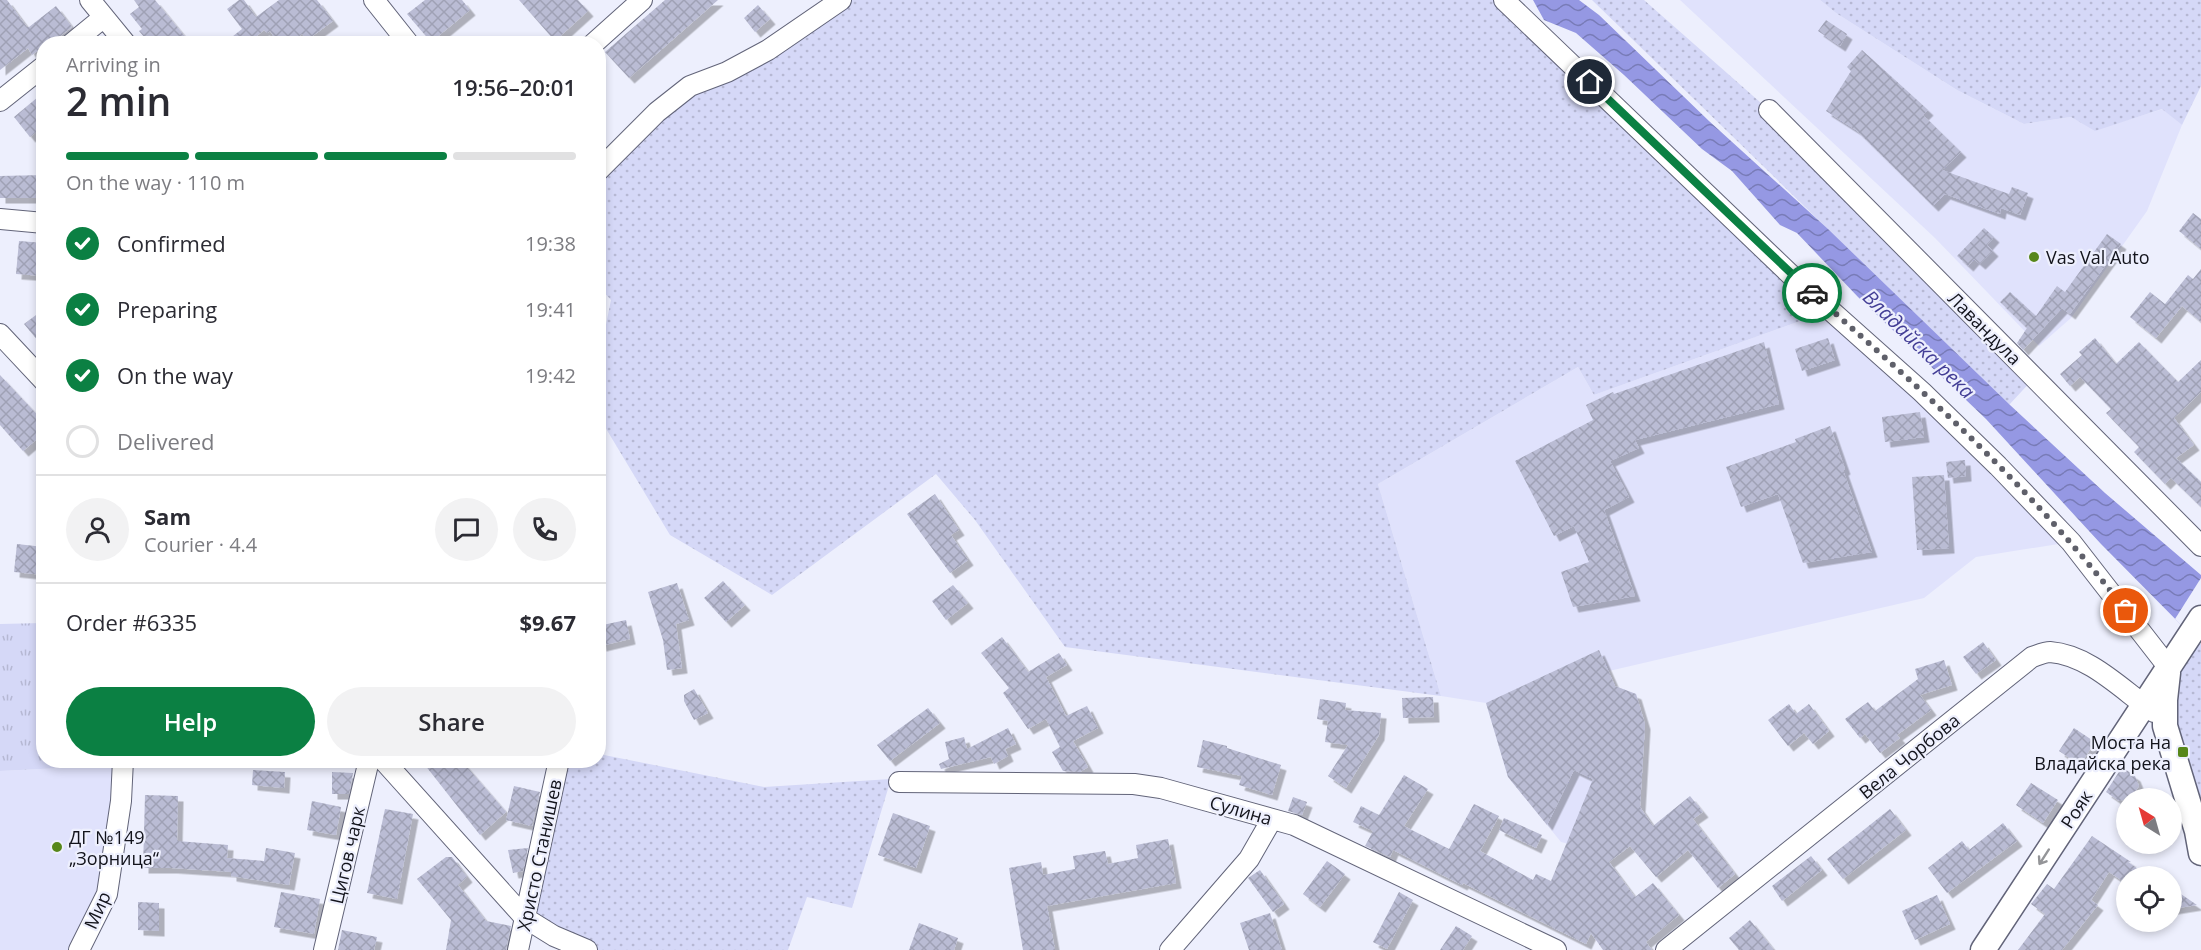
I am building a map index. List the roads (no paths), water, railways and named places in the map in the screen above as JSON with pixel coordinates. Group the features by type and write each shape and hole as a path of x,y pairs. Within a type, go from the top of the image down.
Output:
{"street":[{"path":"90,0 119,36"},
{"path":"374,0 403,36"},
{"path":"602,36 642,0"},
{"path":"606,163 657,112 690,86 727,72 768,50 841,0"},
{"path":"1504,0 1792,276 1922,392 2071,542 2169,668 2164,726 2197,831 2201,853"},
{"path":"81,36 104,17"},
{"path":"0,101 36,72"},
{"name":"Лавандула","path":"1768,110 2201,546"},
{"path":"0,219 36,222"},
{"path":"0,334 36,372"},
{"name":"Рояк","path":"1983,950 2195,626"},
{"name":"Вела Чорбова","path":"1666,950 2032,657 2049,652 2090,665 2165,719"},
{"name":"Мир","path":"79,950 107,894 121,801 123,768"},
{"name":"Цигов чарк","path":"324,950 367,768"},
{"path":"390,768 525,918 555,936 587,950"},
{"name":"Христо Станишев","path":"518,950 557,768"},
{"name":"Сулина","path":"899,782 1134,784 1161,788 1294,825 1556,950"},
{"path":"1170,950 1249,859 1272,819"}],"water":[{"name":"Владайска река","path":"1533,0 1579,0 1599,15 1709,121 1828,229 2010,405 2105,493 2201,575 2201,645 2101,544 1986,419 1858,297 1797,233 1780,225 1732,171 1702,149 1576,33 1544,20"}],"place":[{"name":"Vas Val Auto","path":"2034,257"},
{"name":"Моста на Владайска река","path":"2183,752"},
{"name":"ДГ №149 „Зорница“","path":"57,847"}]}
